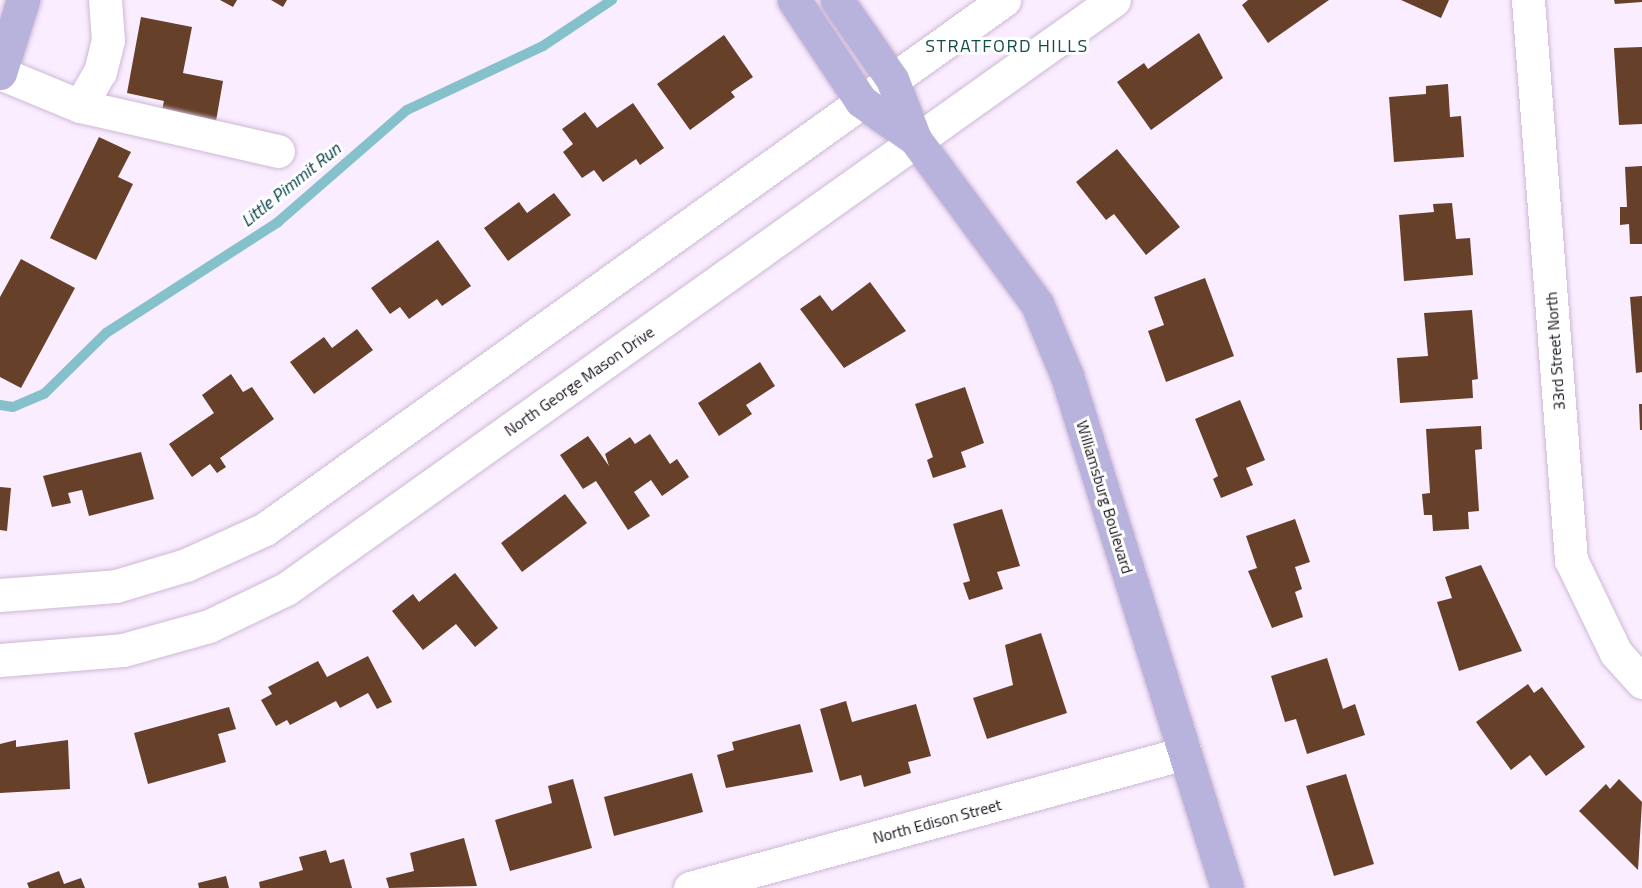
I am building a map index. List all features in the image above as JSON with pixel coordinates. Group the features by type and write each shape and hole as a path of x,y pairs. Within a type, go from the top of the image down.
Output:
{"main road":[{"path":"0,73 23,0"},
{"name":"Williamsburg Boulevard","path":"794,0 861,101 915,139"},
{"name":"Williamsburg Boulevard","path":"837,0 892,79 915,139 1037,304 1067,376 1227,888"}],"street":[{"path":"80,106 100,72 108,40 105,0"},
{"path":"0,595 116,586 186,565 265,529 1004,0"},
{"name":"North George Mason Drive","path":"0,660 123,650 208,626 286,589 915,139 1114,0"},
{"name":"33rd Street North","path":"1528,0 1571,560 1616,653 1642,682"},
{"path":"0,73 80,106 278,151"},
{"name":"North Edison Street","path":"690,888 1185,753"}],"building":[{"path":"220,0 237,0 233,7"},
{"path":"271,0 287,0 283,7"},
{"path":"1248,0 1329,0 1268,43 1242,5"},
{"path":"1401,0 1449,0 1441,18"},
{"path":"1614,0 1642,0 1642,2 1615,4"},
{"path":"141,17 192,27 183,73 223,81 216,121 162,110 164,101 127,93"},
{"path":"1199,33 1223,78 1151,130 1117,82 1144,63 1148,69"},
{"path":"724,35 753,77 731,92 735,97 690,130 657,84"},
{"path":"1642,47 1642,124 1619,125 1614,48"},
{"path":"1448,84 1450,117 1461,116 1464,157 1394,162 1389,97 1426,94 1426,86"},
{"path":"633,103 664,148 640,165 636,159 603,182 594,170 582,178 563,152 573,144 562,129 585,112 597,128"},
{"path":"99,137 131,152 118,177 133,184 96,260 50,238"},
{"path":"1117,149 1180,227 1146,255 1114,214 1106,220 1076,182"},
{"path":"1642,166 1642,244 1630,244 1629,224 1620,225 1620,207 1627,207 1625,167"},
{"path":"554,193 571,215 508,261 484,228 519,202 527,213"},
{"path":"1452,203 1456,239 1470,238 1473,275 1404,281 1399,215 1434,212 1433,204"},
{"path":"438,240 471,286 442,306 437,299 409,319 400,307 390,314 371,288"},
{"path":"21,259 75,288 21,388 0,377 0,297"},
{"path":"1205,278 1234,356 1166,382 1148,331 1164,325 1154,297"},
{"path":"870,282 906,331 844,368 800,309 820,295 832,311"},
{"path":"1642,296 1642,372 1636,373 1630,297"},
{"path":"1472,310 1478,379 1472,380 1473,398 1400,403 1397,358 1428,356 1424,313"},
{"path":"357,329 373,350 314,394 290,362 324,337 332,348"},
{"path":"760,362 775,386 746,405 752,414 719,436 698,403"},
{"path":"231,374 243,392 252,387 274,419 220,458 226,467 217,473 210,464 192,477 169,444 214,413 202,395"},
{"path":"965,387 984,443 961,452 966,467 933,478 927,460 933,457 915,404"},
{"path":"1240,400 1265,460 1246,468 1253,485 1221,498 1213,479 1218,476 1195,419"},
{"path":"1639,404 1642,404 1642,430 1640,430"},
{"path":"1481,426 1482,449 1475,450 1479,511 1468,512 1469,529 1433,531 1432,515 1424,515 1422,494 1430,493 1426,429"},
{"path":"650,434 670,464 677,459 689,477 662,496 651,480 634,492 650,516 628,530 596,481 583,489 560,455 588,436 609,466 605,454 630,437 635,444"},
{"path":"141,452 154,499 89,516 82,490 68,493 71,503 52,507 43,476"},
{"path":"0,487 11,488 7,531 0,530"},
{"path":"565,494 587,523 522,572 501,543"},
{"path":"1002,509 1020,566 997,572 1003,589 969,600 963,583 970,581 953,524"},
{"path":"1295,519 1310,562 1295,567 1302,589 1295,592 1303,617 1272,628 1248,571 1257,568 1246,536"},
{"path":"1481,565 1522,651 1459,671 1437,602 1452,598 1445,577"},
{"path":"455,573 498,628 475,647 456,624 423,650 392,611 413,594 419,602"},
{"path":"1041,633 1067,713 987,739 973,698 1013,685 1005,645"},
{"path":"368,656 392,702 377,709 368,693 340,708 336,701 290,725 287,720 276,726 261,700 272,694 268,687 318,661 327,677"},
{"path":"1327,658 1343,709 1355,704 1365,735 1307,754 1296,719 1285,722 1271,676"},
{"path":"1528,684 1534,693 1542,687 1585,747 1546,776 1530,755 1511,770 1476,722"},
{"path":"846,701 852,722 916,704 931,756 908,762 911,773 864,787 861,775 840,781 820,709"},
{"path":"229,707 236,729 218,734 226,762 148,784 134,733"},
{"path":"800,724 813,772 726,788 717,755 734,750 732,742"},
{"path":"16,740 16,747 68,740 70,789 0,793 0,744"},
{"path":"692,773 703,812 614,836 604,797"},
{"path":"1346,774 1374,864 1334,876 1306,786"},
{"path":"573,779 592,848 510,871 495,820 552,803 548,786"},
{"path":"1619,779 1642,802 1638,870 1579,811 1606,784 1610,789"},
{"path":"464,838 477,886 389,888 386,878 414,871 410,853"},
{"path":"326,850 330,863 344,859 352,888 260,888 259,882 303,870 299,857"},
{"path":"59,871 64,884 81,878 85,888 29,888 27,883"},
{"path":"226,876 229,888 199,888 198,883"}],"waterway":[{"name":"Little Pimmit Run","path":"0,405 13,407 44,394 106,333 278,222 407,110 543,46 612,0"}],"district":[{"name":"STRATFORD HILLS","path":"1007,46"}]}
